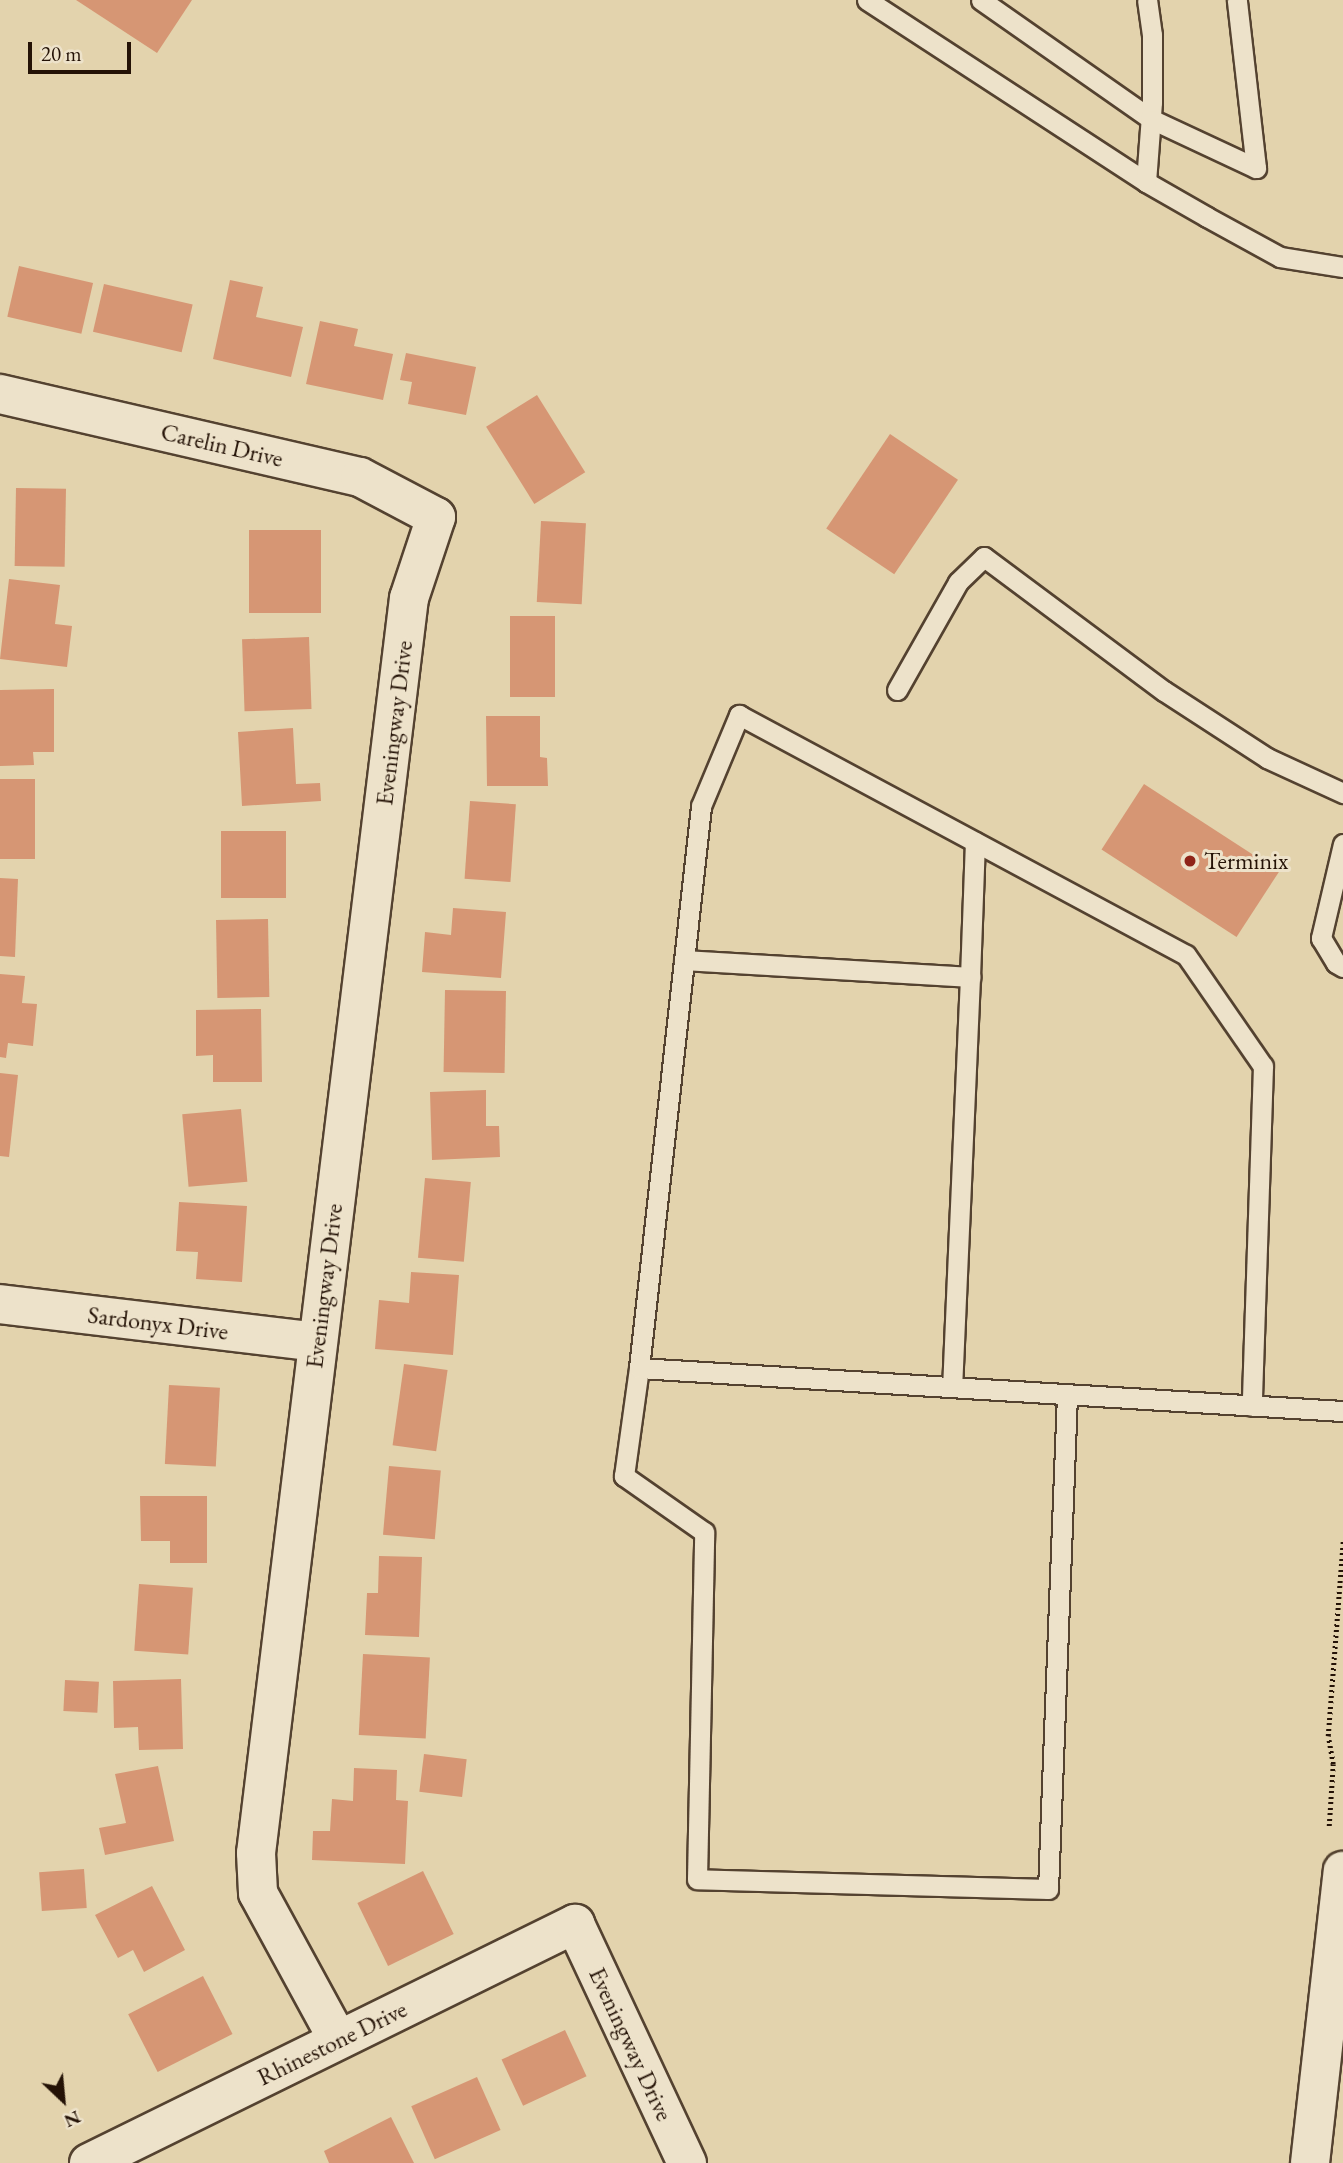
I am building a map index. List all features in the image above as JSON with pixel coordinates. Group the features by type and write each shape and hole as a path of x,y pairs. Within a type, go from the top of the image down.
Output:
{"street":[{"name":"Carelin Drive","path":"0,394 360,477 436,517"},
{"name":"Eveningway Drive","path":"338,2040 258,1893 256,1853 409,598 436,517"},
{"name":"Sardonyx Drive","path":"0,1304 317,1342"},
{"path":"1310,2163 1343,1871"},
{"name":"Eveningway Drive","path":"575,1924 687,2163"},
{"name":"Rhinestone Drive","path":"89,2163 575,1924"}],"lane":[{"path":"867,0 1146,182 1280,257 1343,267"},
{"path":"981,0 1151,119 1256,168 1237,0"},
{"path":"1146,182 1151,119 1152,35 1147,0"},
{"path":"897,690 958,582 984,557 1164,691 1267,758 1343,793"},
{"path":"1067,1395 1048,1889 696,1879 705,1532 624,1476 639,1368 701,806 739,715 1186,955 1263,1066 1252,1406"},
{"path":"952,1387 975,842"},
{"path":"1343,844 1321,939 1336,963 1343,967"},
{"path":"684,960 970,977"},
{"path":"639,1368 1343,1411"}],"path":[{"path":"1329,1826 1333,1764 1328,1736 1343,1542"}],"building":[{"path":"76,0 192,0 157,53"},
{"path":"19,266 93,283 81,334 7,317"},
{"path":"230,280 263,287 256,317 303,327 291,377 213,359"},
{"path":"104,284 193,304 182,352 93,332"},
{"path":"320,321 358,329 354,346 393,354 383,400 306,384"},
{"path":"406,353 476,367 466,415 408,404 412,382 400,380"},
{"path":"537,395 585,472 534,504 486,427"},
{"path":"890,434 958,480 894,574 826,529"},
{"path":"16,488 66,489 65,567 15,566"},
{"path":"541,521 586,523 582,604 537,602"},
{"path":"249,530 321,530 321,613 249,613"},
{"path":"9,579 60,585 55,624 72,626 67,667 0,659"},
{"path":"510,616 555,616 555,697 510,697"},
{"path":"309,637 312,709 245,711 242,639"},
{"path":"54,689 54,752 33,752 34,765 0,766 0,690"},
{"path":"486,716 540,716 540,757 547,758 548,786 487,786"},
{"path":"293,728 296,784 320,783 321,801 242,806 238,732"},
{"path":"0,779 35,779 35,859 0,859"},
{"name":"Terminix","path":"1144,784 1279,872 1237,937 1102,849"},
{"path":"470,801 516,804 510,882 465,879"},
{"path":"221,831 286,831 286,898 221,898"},
{"path":"0,878 18,879 15,957 0,956"},
{"path":"453,908 506,912 501,978 422,972 425,932 451,935"},
{"path":"268,919 269,997 217,998 216,920"},
{"path":"0,974 25,976 22,1003 37,1004 33,1046 8,1043 6,1058 0,1057"},
{"path":"445,990 506,991 505,1073 444,1072"},
{"path":"261,1009 262,1082 213,1082 213,1055 196,1056 196,1010"},
{"path":"0,1073 18,1075 9,1157 0,1156"},
{"path":"486,1090 486,1126 499,1126 500,1157 432,1160 430,1092"},
{"path":"241,1109 247,1182 189,1187 182,1114"},
{"path":"425,1178 471,1182 464,1262 418,1258"},
{"path":"179,1202 247,1206 242,1282 196,1279 198,1252 176,1251"},
{"path":"411,1272 459,1275 453,1355 375,1349 379,1300 409,1303"},
{"path":"404,1364 448,1370 436,1451 393,1445"},
{"path":"169,1385 220,1388 216,1467 165,1464"},
{"path":"389,1466 441,1471 435,1539 383,1535"},
{"path":"140,1496 207,1496 207,1563 170,1563 170,1541 141,1541"},
{"path":"379,1556 422,1557 419,1637 365,1635 367,1593 378,1593"},
{"path":"139,1584 193,1588 188,1655 134,1651"},
{"path":"363,1654 430,1658 426,1738 359,1735"},
{"path":"181,1679 183,1749 139,1750 138,1727 114,1728 113,1681"},
{"path":"65,1680 99,1682 97,1713 63,1711"},
{"path":"424,1754 467,1759 462,1797 419,1792"},
{"path":"158,1766 174,1841 105,1855 99,1828 126,1823 115,1774"},
{"path":"354,1768 397,1770 396,1800 408,1801 405,1864 312,1860 313,1831 330,1831 332,1799 353,1801"},
{"path":"84,1869 87,1908 42,1911 39,1872"},
{"path":"423,1871 454,1934 388,1966 357,1903"},
{"path":"152,1886 185,1950 144,1972 133,1950 118,1958 95,1915"},
{"path":"203,1976 233,2034 158,2072 128,2014"},
{"path":"565,2030 587,2076 523,2106 502,2060"},
{"path":"477,2077 501,2130 435,2159 411,2106"},
{"path":"391,2117 414,2163 329,2163 324,2151"}],"place":[{"name":"Terminix","path":"1190,861"}]}
